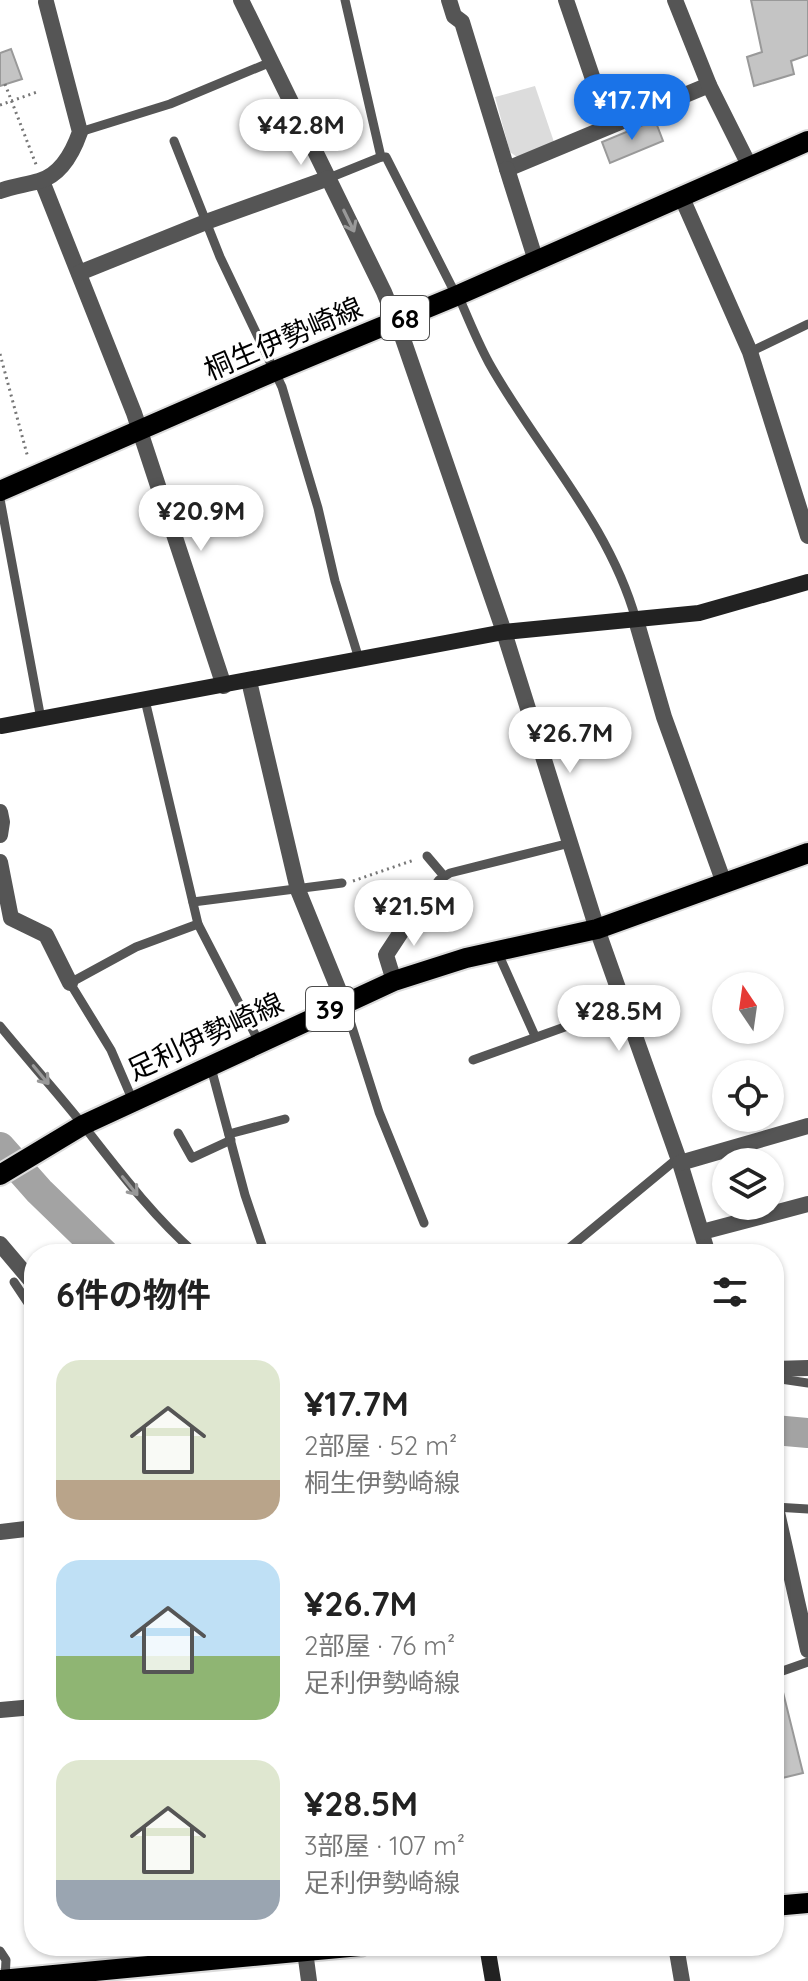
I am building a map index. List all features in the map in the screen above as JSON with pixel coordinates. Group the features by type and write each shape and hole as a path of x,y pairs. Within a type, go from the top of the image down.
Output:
{"main road":[{"name":"桐生伊勢崎線","path":"0,491 275,371 457,296 808,141"},
{"name":"足利伊勢崎線","path":"0,1175 80,1126 394,981 444,964 597,929 808,853"},
{"path":"784,1905 808,1903"},
{"path":"4,1980 178,1956"}],"street":[{"path":"241,0 396,321 504,632 597,929 679,1160 705,1244"},
{"path":"449,0 454,16 462,22 536,261"},
{"path":"566,0 609,126"},
{"path":"675,0 709,85 750,167"},
{"path":"0,191 42,181 55,172 73,152 80,132 50,1"},
{"path":"507,169 709,85"},
{"path":"79,273 206,222 329,178"},
{"path":"42,181 139,431 224,686"},
{"path":"682,198 750,352 808,536"},
{"path":"1,726 504,632 699,613 808,582"},
{"path":"636,620 664,717 724,883"},
{"path":"249,681 298,890 344,1003"},
{"path":"0,812 0,835"},
{"path":"0,862 11,918 46,935 70,983"},
{"path":"394,981 386,955 413,914"},
{"path":"679,1160 808,1126"},
{"path":"702,1232 808,1204"},
{"path":"0,1244 24,1272"},
{"path":"784,1369 808,1368"},
{"path":"0,1532 24,1529"},
{"path":"784,1544 808,1650"},
{"path":"0,1710 24,1708"},
{"path":"306,1956 309,1981"},
{"path":"489,1956 493,1981"},
{"path":"678,1956 682,1981"}],"lane":[{"path":"345,0 381,157"},
{"path":"80,132 170,104 271,62"},
{"path":"174,141 220,257 275,371 318,508 335,581 359,659"},
{"path":"329,178 386,157 495,373 607,547 628,589 636,620"},
{"path":"750,352 808,324"},
{"path":"0,499 41,719"},
{"path":"145,700 198,924 259,1042"},
{"path":"413,914 444,876 570,843"},
{"path":"427,856 444,876"},
{"path":"193,902 342,883"},
{"path":"133,1101 111,1050 70,983 136,947 198,924"},
{"path":"497,951 535,1036"},
{"path":"344,1003 379,1112 424,1223"},
{"path":"473,1060 623,1006"},
{"path":"0,1026 162,1224 185,1244"},
{"path":"210,1064 245,1195 262,1244"},
{"path":"178,1133 192,1158 230,1137 285,1119"},
{"path":"574,1244 679,1160"},
{"path":"14,1282 24,1297"},
{"path":"784,1379 808,1383"},
{"path":"784,1505 808,1509"},
{"path":"784,1670 808,1662"},
{"path":"0,1951 6,1960 4,1980"}],"path":[{"path":"5,84 42,181"},
{"path":"0,105 37,92"},
{"path":"0,354 28,460"},
{"path":"342,883 427,856"}],"shaded area":[{"path":"535,86 554,142 517,157 510,152 495,97"}],"building":[{"path":"751,0 808,0 808,55 791,61 794,74 754,86 747,57 762,52"},
{"path":"11,49 22,79 0,86 0,53"},
{"path":"655,120 663,141 610,163 602,142"},
{"path":"784,1696 803,1773 784,1778"}],"waterway":[{"path":"0,1147 39,1191 94,1244"},
{"path":"784,1431 808,1433"}]}
